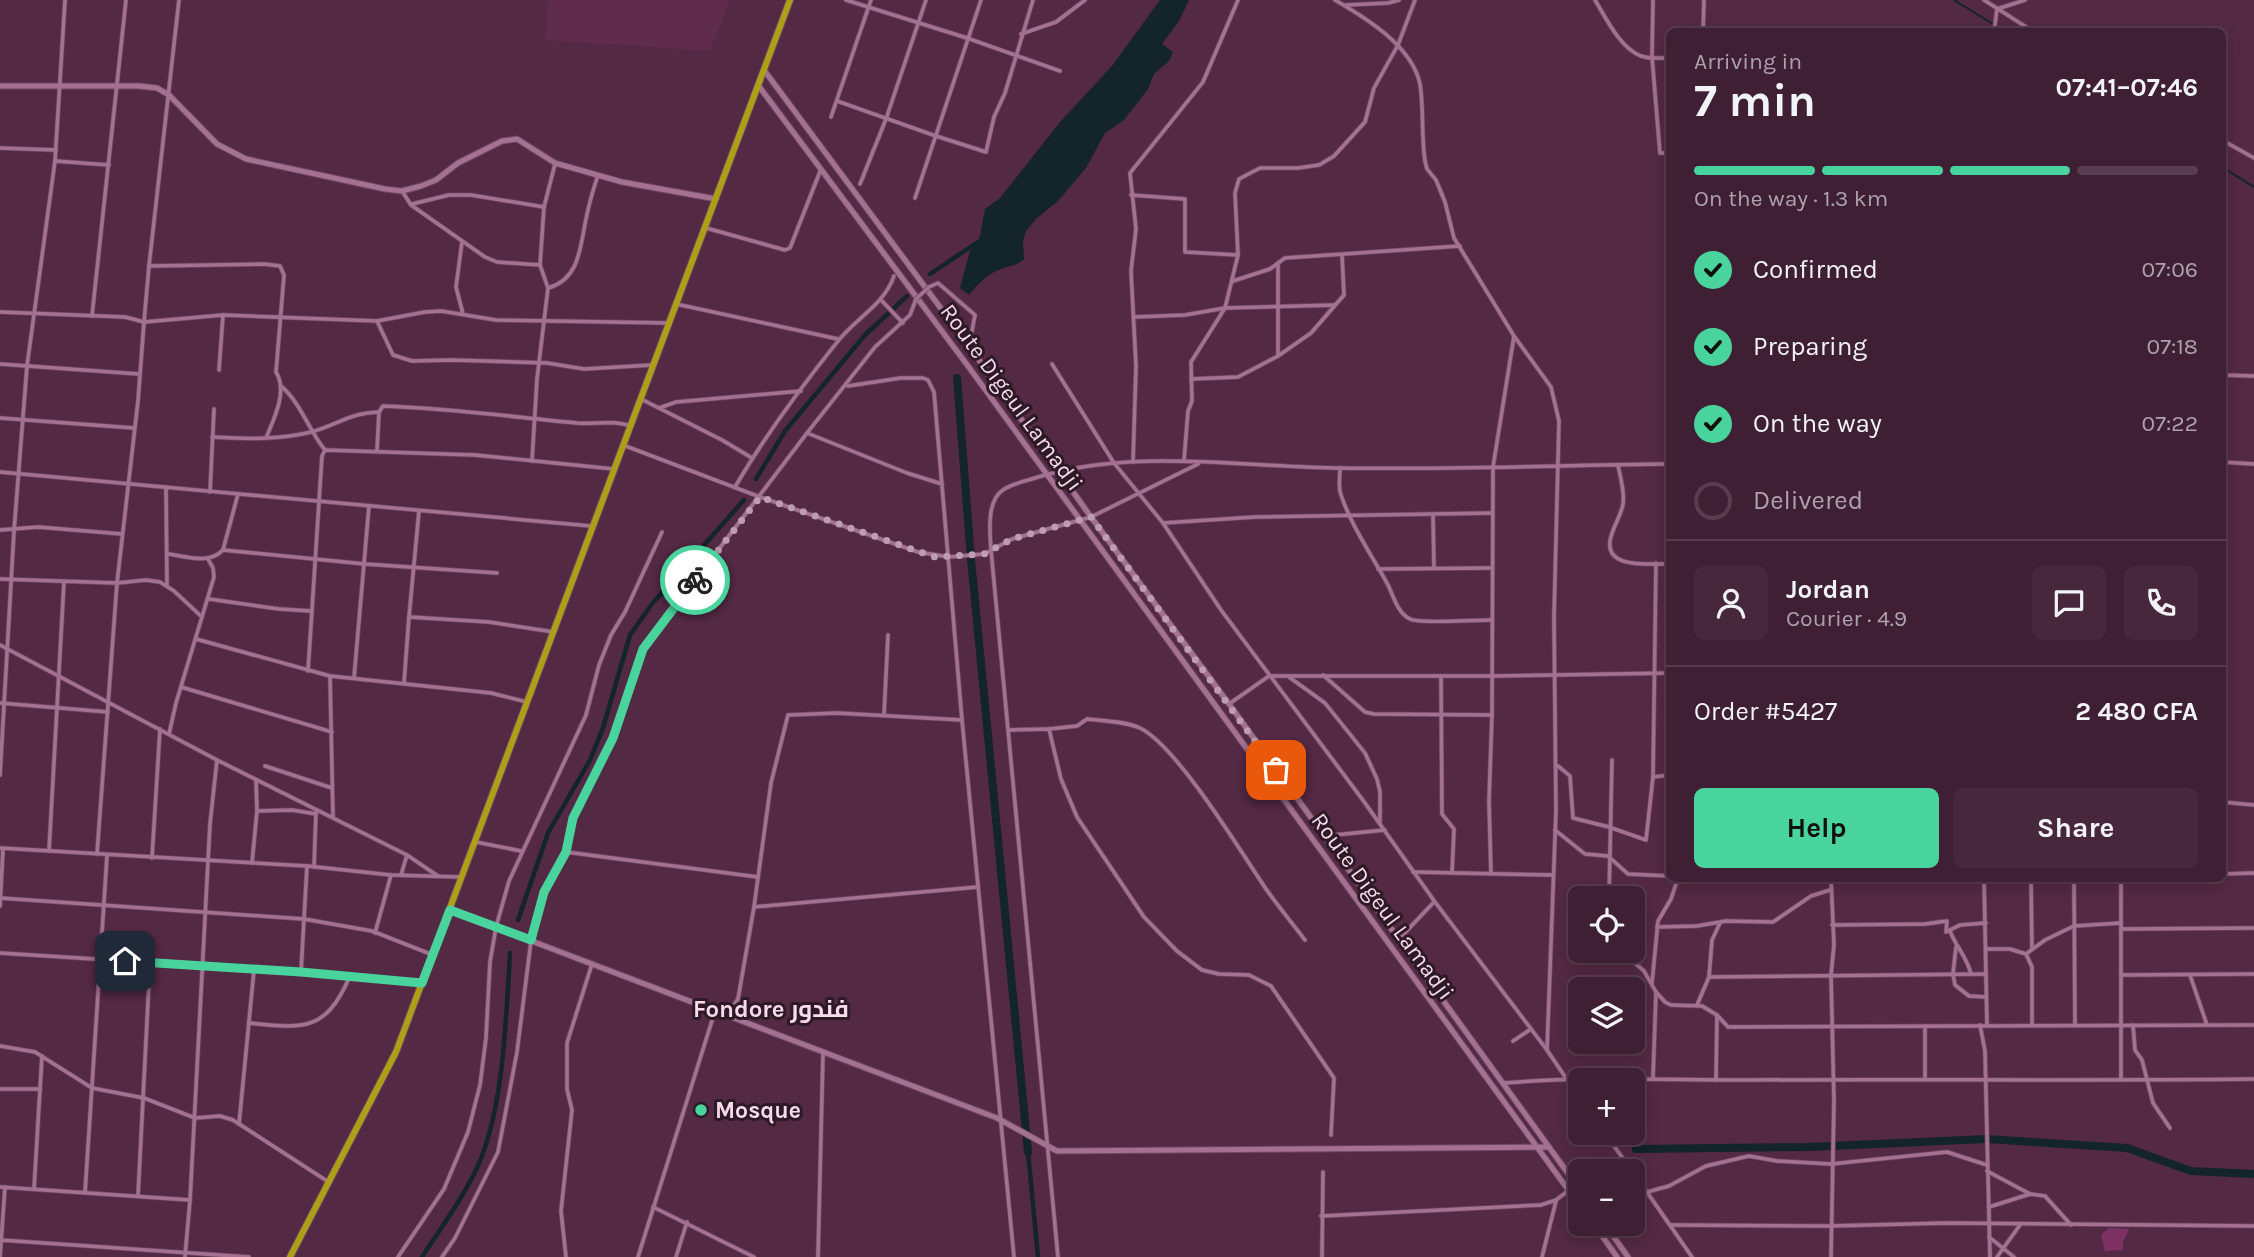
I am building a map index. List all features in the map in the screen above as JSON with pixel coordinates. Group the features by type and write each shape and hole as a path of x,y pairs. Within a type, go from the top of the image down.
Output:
{"highway":[{"path":"290,1257 396,1052 790,0"}],"main road":[{"name":"Route Digeul Lamadji","path":"764,70 974,353 1568,1174"},
{"name":"Route Digeul Lamadji","path":"758,85 1047,474 1568,1190"},
{"path":"0,86 158,88 169,95 217,144 246,159 385,189 402,191 436,180 457,163 510,139 524,142 555,163 622,182 716,199"},
{"path":"450,910 1002,1120 1057,1151 1549,1147"},
{"path":"1602,1236 1617,1257"},
{"path":"1613,1236 1628,1257"}],"street":[{"path":"0,775 2,703 27,366 55,161 65,0"},
{"path":"92,316 125,0"},
{"path":"97,854 117,583 179,0"},
{"path":"846,0 1060,71"},
{"path":"831,117 870,0"},
{"path":"860,184 886,119 926,0"},
{"path":"915,198 981,0"},
{"path":"838,100 986,152 994,117 1005,93 1033,0"},
{"path":"1021,34 1056,22 1085,0"},
{"path":"1133,462 1136,366 1131,271 1136,229 1129,179 1132,168 1203,82 1238,0"},
{"path":"1335,0 1381,30 1398,45 1416,72 1420,84 1423,148 1427,169 1436,180 1454,237 1514,336 1551,387 1559,421 1554,675 1557,765 1547,1050"},
{"path":"1344,5 1399,0"},
{"path":"1184,462 1188,411 1192,401 1191,362 1225,308 1238,255 1235,192 1238,179 1260,168 1319,165 1334,156 1365,122 1374,88 1398,45 1415,0"},
{"path":"1594,0 1629,48 1643,57 1666,58"},
{"path":"1653,0 1652,57 1660,153 1666,153"},
{"path":"1703,28 1704,0"},
{"path":"1984,0 2028,28"},
{"path":"1997,9 2025,0"},
{"path":"1995,28 1997,9"},
{"path":"2226,142 2254,158"},
{"path":"0,148 56,150"},
{"path":"55,161 108,165"},
{"path":"532,461 548,288 540,265 544,207 555,163"},
{"path":"705,227 785,250 790,248 821,169"},
{"path":"548,288 561,285 569,277 578,259 586,215 598,175"},
{"path":"402,191 411,205 485,257 497,262 540,265"},
{"path":"411,205 449,195 471,195 544,207"},
{"path":"1131,195 1185,199 1185,252 1238,255"},
{"path":"462,242 456,287 463,314"},
{"path":"1233,281 1270,269 1285,258 1460,246"},
{"path":"1191,379 1238,377 1278,356 1311,333 1344,295 1342,255"},
{"path":"1278,263 1278,356"},
{"path":"149,266 280,266 284,275 276,372 281,386 296,402 312,432 326,450"},
{"path":"735,487 778,419 839,339 881,300 894,276"},
{"path":"442,1257 455,1238 498,1152 517,1052 531,940 544,892 566,852 573,818 613,738 647,641 875,347 903,323 910,315 916,299 929,287 938,283 975,315 971,336 974,353"},
{"path":"881,300 903,323"},
{"path":"676,304 839,339"},
{"path":"1134,317 1185,315 1225,308 1335,305"},
{"path":"0,312 125,317 144,321 223,315 377,321 425,312 463,314 496,320 669,323"},
{"path":"219,370 223,315"},
{"path":"377,321 393,355 412,361 539,364 584,369 654,365"},
{"path":"1491,874 1489,801 1493,467 1514,336"},
{"path":"0,364 139,374"},
{"path":"1052,364 1114,463 1163,523 1220,610 1380,823 1568,1082"},
{"path":"2226,376 2254,376"},
{"path":"846,386 913,377 928,380 933,392 1014,1257"},
{"path":"266,438 275,416 281,386"},
{"path":"659,408 690,401 801,391"},
{"path":"641,399 752,458"},
{"path":"377,451 379,412 383,406 535,417 578,423 620,422 631,426"},
{"path":"210,492 214,409"},
{"path":"212,437 266,438 312,432 352,415 379,412"},
{"path":"0,418 134,428"},
{"path":"807,433 942,484"},
{"path":"623,445 760,497 918,552 949,557 976,555 1012,539 1091,517 1200,463"},
{"path":"326,450 475,455 614,469"},
{"path":"308,671 318,501 326,450"},
{"path":"1058,1257 1045,1145 1010,730 991,550 991,517 995,499 1002,491 1047,474 1133,462 1340,468 1666,464"},
{"path":"2226,462 2254,464"},
{"path":"1618,465 1623,503 1610,541 1611,550 1615,556 1627,563 1666,564"},
{"path":"1340,468 1340,493 1350,517 1398,607 1412,620 1491,620"},
{"path":"0,472 593,527"},
{"path":"166,487 167,586"},
{"path":"168,554 208,559 217,556 223,550 238,494"},
{"path":"354,679 369,506"},
{"path":"404,683 419,510"},
{"path":"1163,523 1255,517 1492,513"},
{"path":"1433,515 1434,568"},
{"path":"0,530 38,527 122,534"},
{"path":"398,1257 444,1189 468,1132 480,1085 486,1038 490,962 504,894 521,851 586,715 611,635 625,612 662,532"},
{"path":"223,550 497,573"},
{"path":"169,734 214,577 208,559"},
{"path":"1557,765 1570,776 1573,818 1646,840 1653,777 1656,563"},
{"path":"1378,569 1491,568"},
{"path":"0,579 160,582 202,617"},
{"path":"49,851 64,582"},
{"path":"209,598 279,609 312,611"},
{"path":"409,617 489,622 554,632"},
{"path":"884,715 888,635"},
{"path":"196,639 330,676 491,693 527,702"},
{"path":"0,645 316,812 407,855 438,876"},
{"path":"1229,704 1269,676 1666,673"},
{"path":"1322,675 1365,712 1383,716 1492,715"},
{"path":"330,676 333,818"},
{"path":"1287,676 1325,703 1365,753 1380,792 1380,823"},
{"path":"1441,676 1443,814 1454,829 1452,873"},
{"path":"181,687 332,732"},
{"path":"2,703 108,712"},
{"path":"727,1015 738,999 771,783 788,715 837,713 962,720"},
{"path":"1010,730 1073,727 1087,719 1134,726 1152,736 1206,801 1267,891 1306,940"},
{"path":"152,858 160,729"},
{"path":"1049,729 1061,779 1077,817 1144,917 1177,951 1202,970 1219,974 1249,975 1270,986 1334,1078 1331,1135"},
{"path":"185,1255 208,860 217,760"},
{"path":"1609,886 1612,760"},
{"path":"265,766 332,788"},
{"path":"1653,777 1666,775"},
{"path":"252,863 257,811 256,780"},
{"path":"2226,802 2254,804"},
{"path":"257,811 316,812"},
{"path":"314,867 316,812"},
{"path":"1324,836 1385,830"},
{"path":"1555,830 1585,854 1608,856 1628,874 1666,876"},
{"path":"476,842 521,851"},
{"path":"0,906 1,849 307,866 391,875 462,877"},
{"path":"566,852 758,877"},
{"path":"401,875 407,855"},
{"path":"85,1193 107,856"},
{"path":"301,972 307,866"},
{"path":"1413,872 1553,875"},
{"path":"2226,874 2254,873"},
{"path":"375,933 391,875"},
{"path":"1652,985 1657,927 1677,882"},
{"path":"1830,1257 1833,1101 1831,975 1834,945 1831,882"},
{"path":"1984,882 1987,1025"},
{"path":"2031,882 2032,949"},
{"path":"2074,882 2075,1025"},
{"path":"2121,1079 2122,882"},
{"path":"754,907 979,887"},
{"path":"1657,927 1697,926 1721,922 1773,922 1811,896 1831,890"},
{"path":"0,898 304,919 375,933 433,955"},
{"path":"1399,939 1435,902"},
{"path":"1697,1005 1709,977 1712,940 1721,922"},
{"path":"1832,925 1947,922 1946,932 1960,925 1986,923"},
{"path":"2026,954 2074,926 2254,928"},
{"path":"1950,931 1956,947 1967,958 1971,974"},
{"path":"1956,947 1953,974 1955,985 1969,996 1986,997"},
{"path":"1986,949 2010,949 2026,954 2032,967 2032,1025"},
{"path":"0,953 301,972 422,983"},
{"path":"138,1196 150,963"},
{"path":"1635,963 1644,971 1656,992 1671,1005 1697,1005 1717,1014 1728,1027 2254,1025"},
{"path":"566,1257 561,1212 572,1110 567,1089 567,1043 592,964"},
{"path":"239,1124 254,970"},
{"path":"1709,977 1986,974"},
{"path":"2121,975 2254,974"},
{"path":"2190,975 2207,1025"},
{"path":"249,1023 294,1026 313,1023 328,1013 350,977"},
{"path":"1653,1078 1656,992"},
{"path":"638,1257 715,1011"},
{"path":"1716,1080 1717,1014"},
{"path":"1980,1025 1985,1051 1990,1257"},
{"path":"2133,1025 2135,1050 2142,1060 2153,1103 2170,1128"},
{"path":"1925,1026 1925,1079"},
{"path":"1513,1041 1531,1029"},
{"path":"0,1046 30,1050 92,1088 144,1098 195,1118 220,1116 239,1124 329,1183"},
{"path":"818,1257 823,1052"},
{"path":"34,1189 42,1056"},
{"path":"1501,1083 1565,1078 2254,1079"},
{"path":"0,1089 40,1089"},
{"path":"1647,1192 1669,1186 1706,1166 1749,1156 1777,1161 1831,1164 1947,1152 1987,1165"},
{"path":"1987,1171 2030,1194 2045,1196 2071,1225"},
{"path":"1322,1257 1323,1172"},
{"path":"0,1257 2,1187 190,1200"},
{"path":"1645,1189 1692,1257"},
{"path":"1321,1216 1541,1205 1556,1200 1568,1192"},
{"path":"1988,1207 2030,1194"},
{"path":"1542,1257 1556,1200"},
{"path":"653,1207 754,1257"},
{"path":"676,1257 687,1222"},
{"path":"1670,1224 2254,1226"},
{"path":"1997,1257 2020,1225"},
{"path":"1989,1237 2014,1257"},
{"path":"1,1240 185,1255 249,1257"}],"shaded area":[{"path":"548,0 730,0 710,51 545,40"},
{"path":"1160,0 1189,0 1179,21 1162,44 1173,52 1169,61 1154,74 1148,89 1124,120 1105,133 1086,168 1058,201 1026,231 1023,241 1024,259 990,275 969,295 960,288 970,251 979,241 985,209 1000,198 1060,122 1112,66"},
{"path":"2109,1228 2129,1229 2123,1242 2123,1250 2105,1251 2101,1235"}],"waterway":[{"path":"1954,0 2000,28"},
{"path":"2226,170 2254,187"},
{"path":"930,274 981,240"},
{"path":"756,479 785,431 865,335 907,296"},
{"path":"957,378 971,559 1028,1152"},
{"path":"518,920 548,833 590,760 603,728 630,635 652,604 744,500"},
{"path":"422,1257 476,1170 493,1120 502,1064 510,953"},
{"path":"1636,1149 1809,1147 1987,1139 2127,1148 2191,1171 2254,1174"},
{"path":"1028,1152 1038,1257"}],"way so far":[{"path":"695,580 760,497 935,557 984,554 1012,539 1091,517 1276,770"}],"place":[{"name":"Mosque","path":"701,1110"}],"district":[{"name":"Fondore فندور","path":"771,1009"}],"route":[{"path":"125,961 422,983 450,910 531,940 544,892 566,852 573,818 613,738 643,649 695,580"}]}
